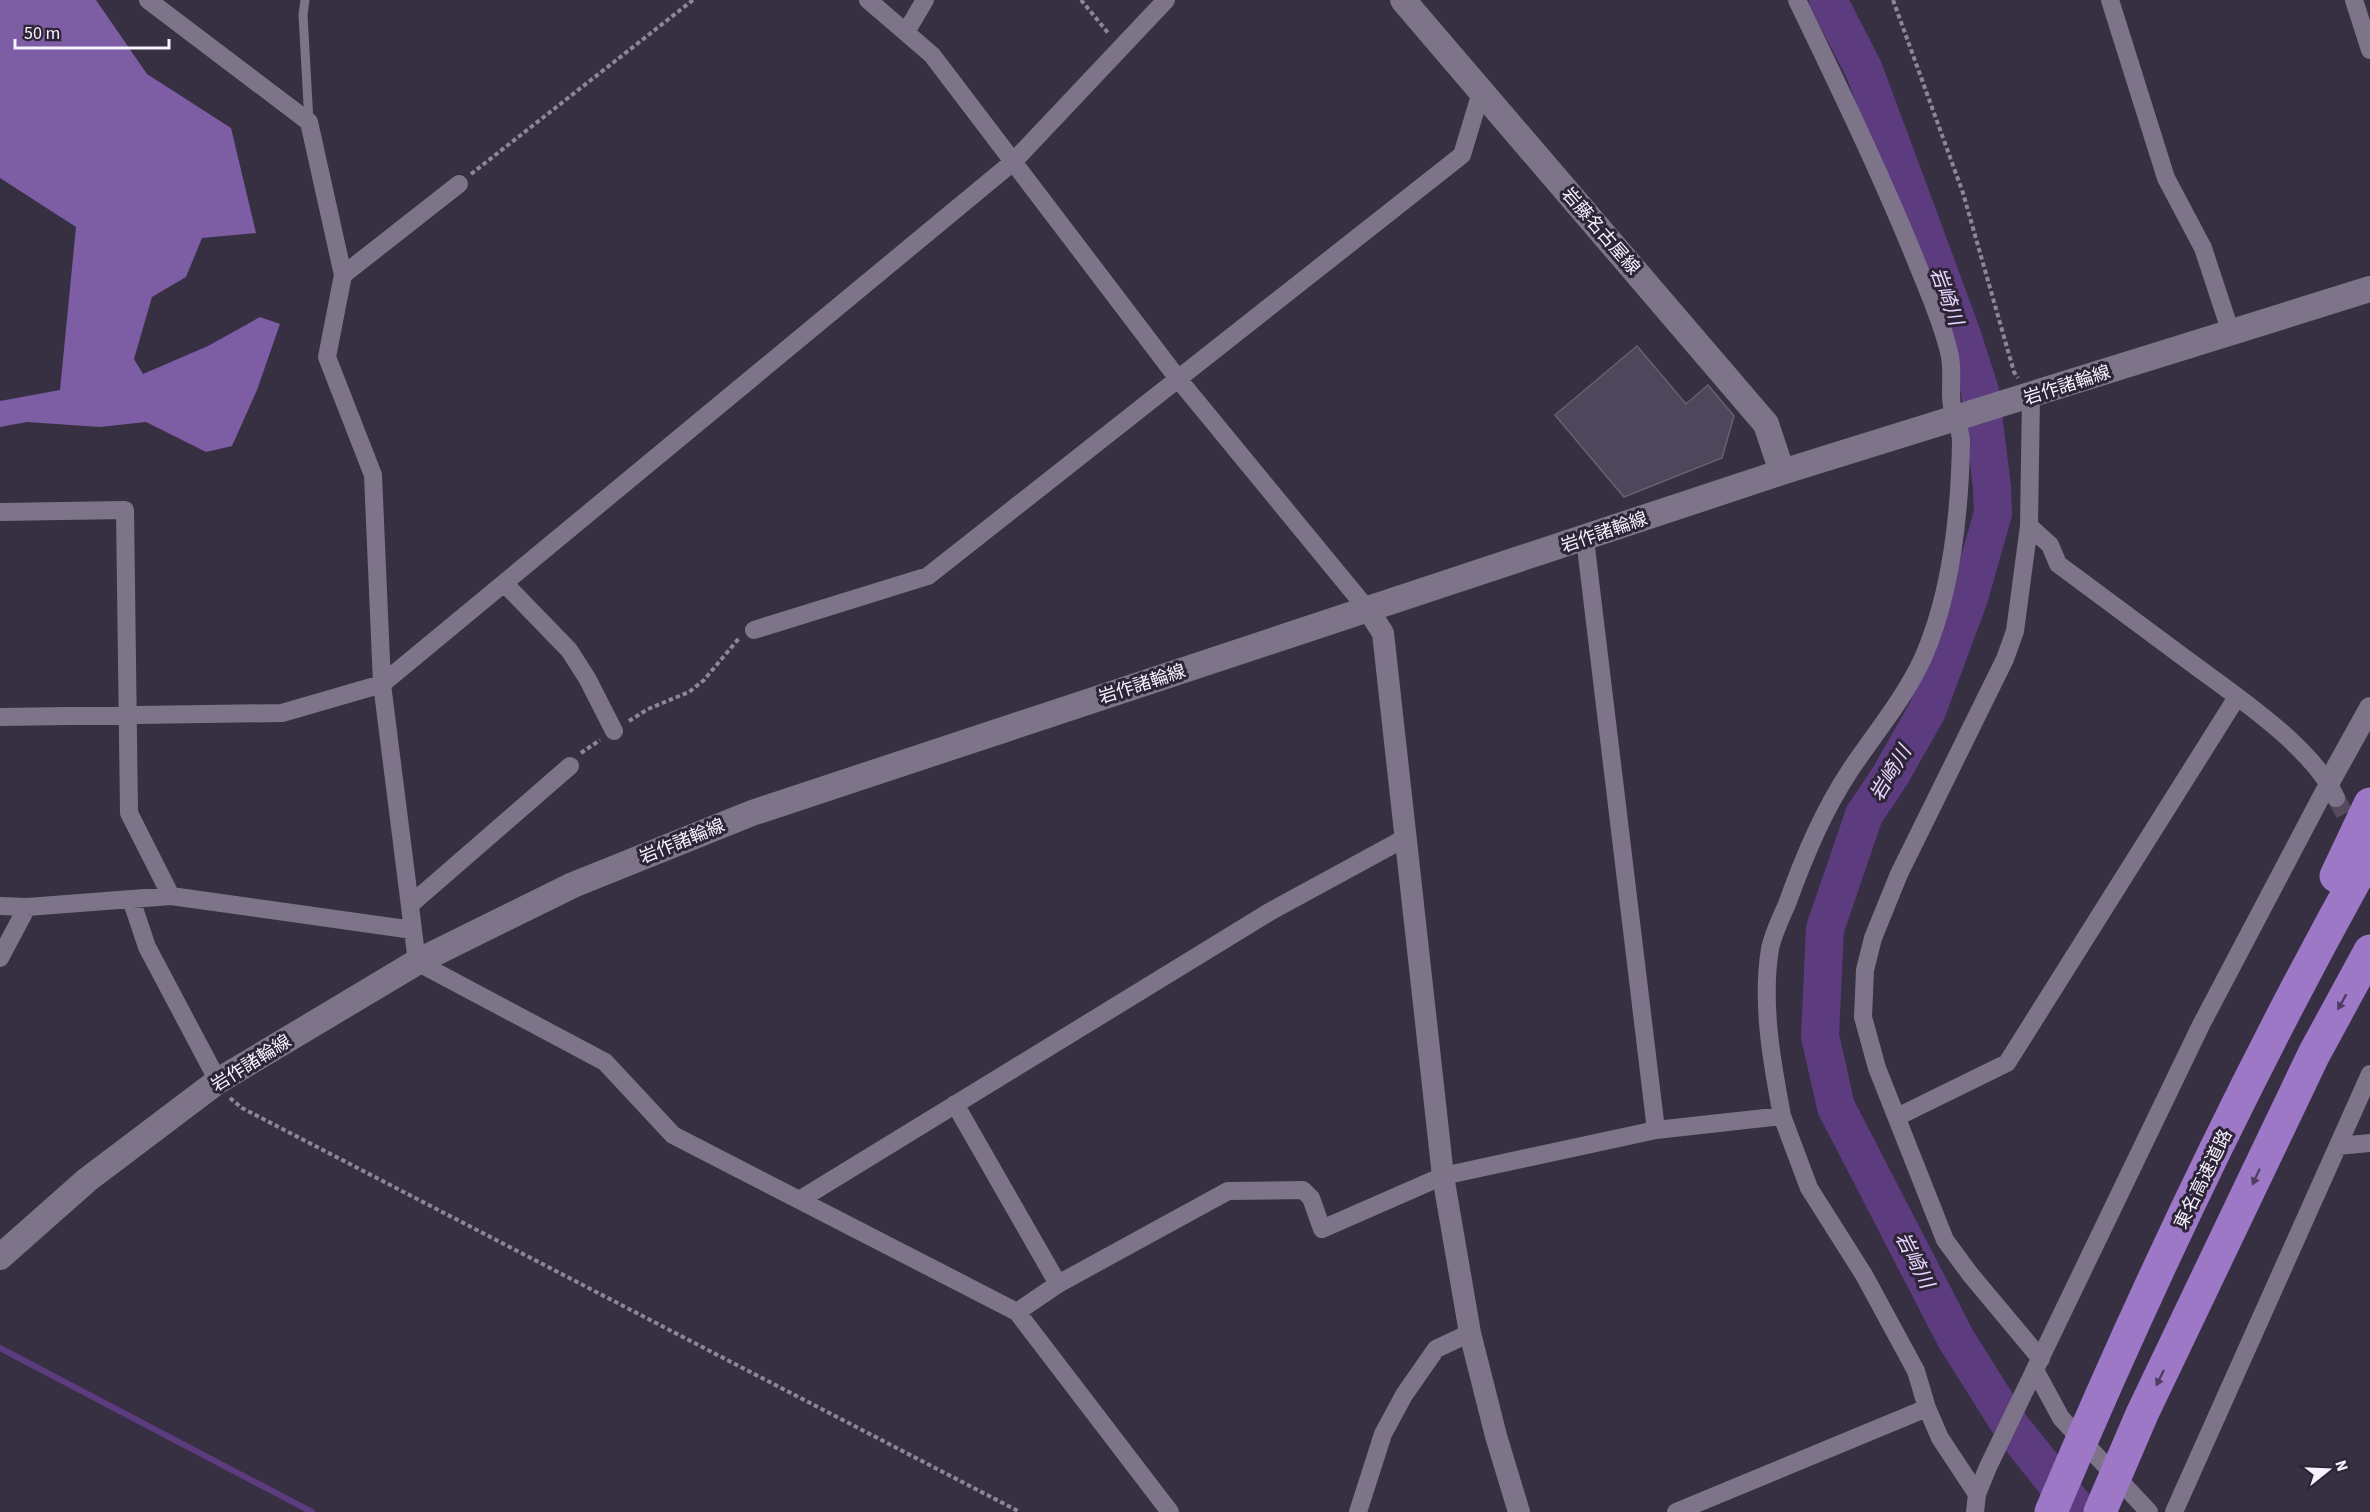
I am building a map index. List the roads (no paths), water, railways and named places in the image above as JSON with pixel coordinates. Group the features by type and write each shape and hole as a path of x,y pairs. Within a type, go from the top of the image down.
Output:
{"highway":[{"path":"2143,1302 2248,1062 2370,804"},
{"name":"東名高速道路","path":"2050,1512 2143,1302 2256,1069 2370,853"},
{"path":"2100,1512 2134,1434 2314,1054 2370,951"}],"main road":[{"name":"岩藤名古屋線","path":"1403,0 1766,424 1782,472"},
{"name":"岩作諸輪線","path":"0,1257 87,1180 218,1081 417,962 573,885 752,813 1782,472 2370,289"}],"street":[{"path":"148,0 309,122 343,275 327,357 373,475 382,684 417,962 605,1062 673,1135 1017,1312 1170,1512"},
{"path":"868,0 932,55 1179,380 1368,610 1383,633 1443,1176 1470,1333 1496,1436 1519,1512"},
{"path":"906,32 925,0"},
{"path":"0,717 282,713 382,684 1013,162 1166,0"},
{"path":"1797,0 1840,89 1936,313 1950,354 1952,405 1959,418 1961,438 1961,472 1950,557 1937,620 1923,657 1902,700 1850,771 1830,804 1808,849 1770,947 1767,980 1774,1072 1782,1116 1809,1188 1864,1275 1916,1371 1927,1408 1940,1438 1977,1494"},
{"path":"2110,0 2166,178 2203,248 2231,333"},
{"path":"2354,0 2370,50"},
{"path":"754,630 928,576 1462,155 1481,92"},
{"path":"343,275 459,184"},
{"path":"2021,399 2029,526 2015,631 2005,659 1899,874 1873,938 1868,960 1863,1017 1877,1068 1945,1240 2035,1371 2061,1418 2150,1512"},
{"path":"0,512 125,510 129,813 171,896"},
{"path":"2029,526 2050,545 2058,564 2237,697 2300,749 2333,790"},
{"path":"1585,539 1656,1130"},
{"path":"504,583 569,650 587,678 614,731"},
{"path":"1897,1117 2007,1063 2237,697"},
{"path":"1975,1512 1977,1494 1988,1467 2201,1025 2333,790 2370,708"},
{"path":"410,905 570,765"},
{"path":"801,1200 1271,911 1407,837"},
{"path":"0,906 27,907 171,896 413,930"},
{"path":"131,900 147,947 218,1081"},
{"path":"0,958 27,907"},
{"path":"2174,1512 2370,1074"},
{"path":"955,1104 1058,1284"},
{"path":"1017,1312 1058,1284 1228,1191 1303,1190 1311,1198 1322,1229 1443,1176 1656,1130 1782,1116"},
{"path":"2338,1146 2370,1143"},
{"path":"1358,1512 1383,1434 1404,1395 1436,1349 1470,1333"},
{"path":"1676,1512 1927,1408"}],"lane":[{"path":"305,0 303,15 309,122"}],"waterway":[{"name":"岩崎川","path":"1828,0 1864,70 1961,332 1980,391 1993,513 1969,598 1927,711 1890,776 1864,815 1825,929 1820,1036 1836,1107 1956,1339 2012,1428 2079,1512"},
{"path":"0,1348 312,1512"}],"tunnel":[{"path":"2336,798 2357,836"}]}
